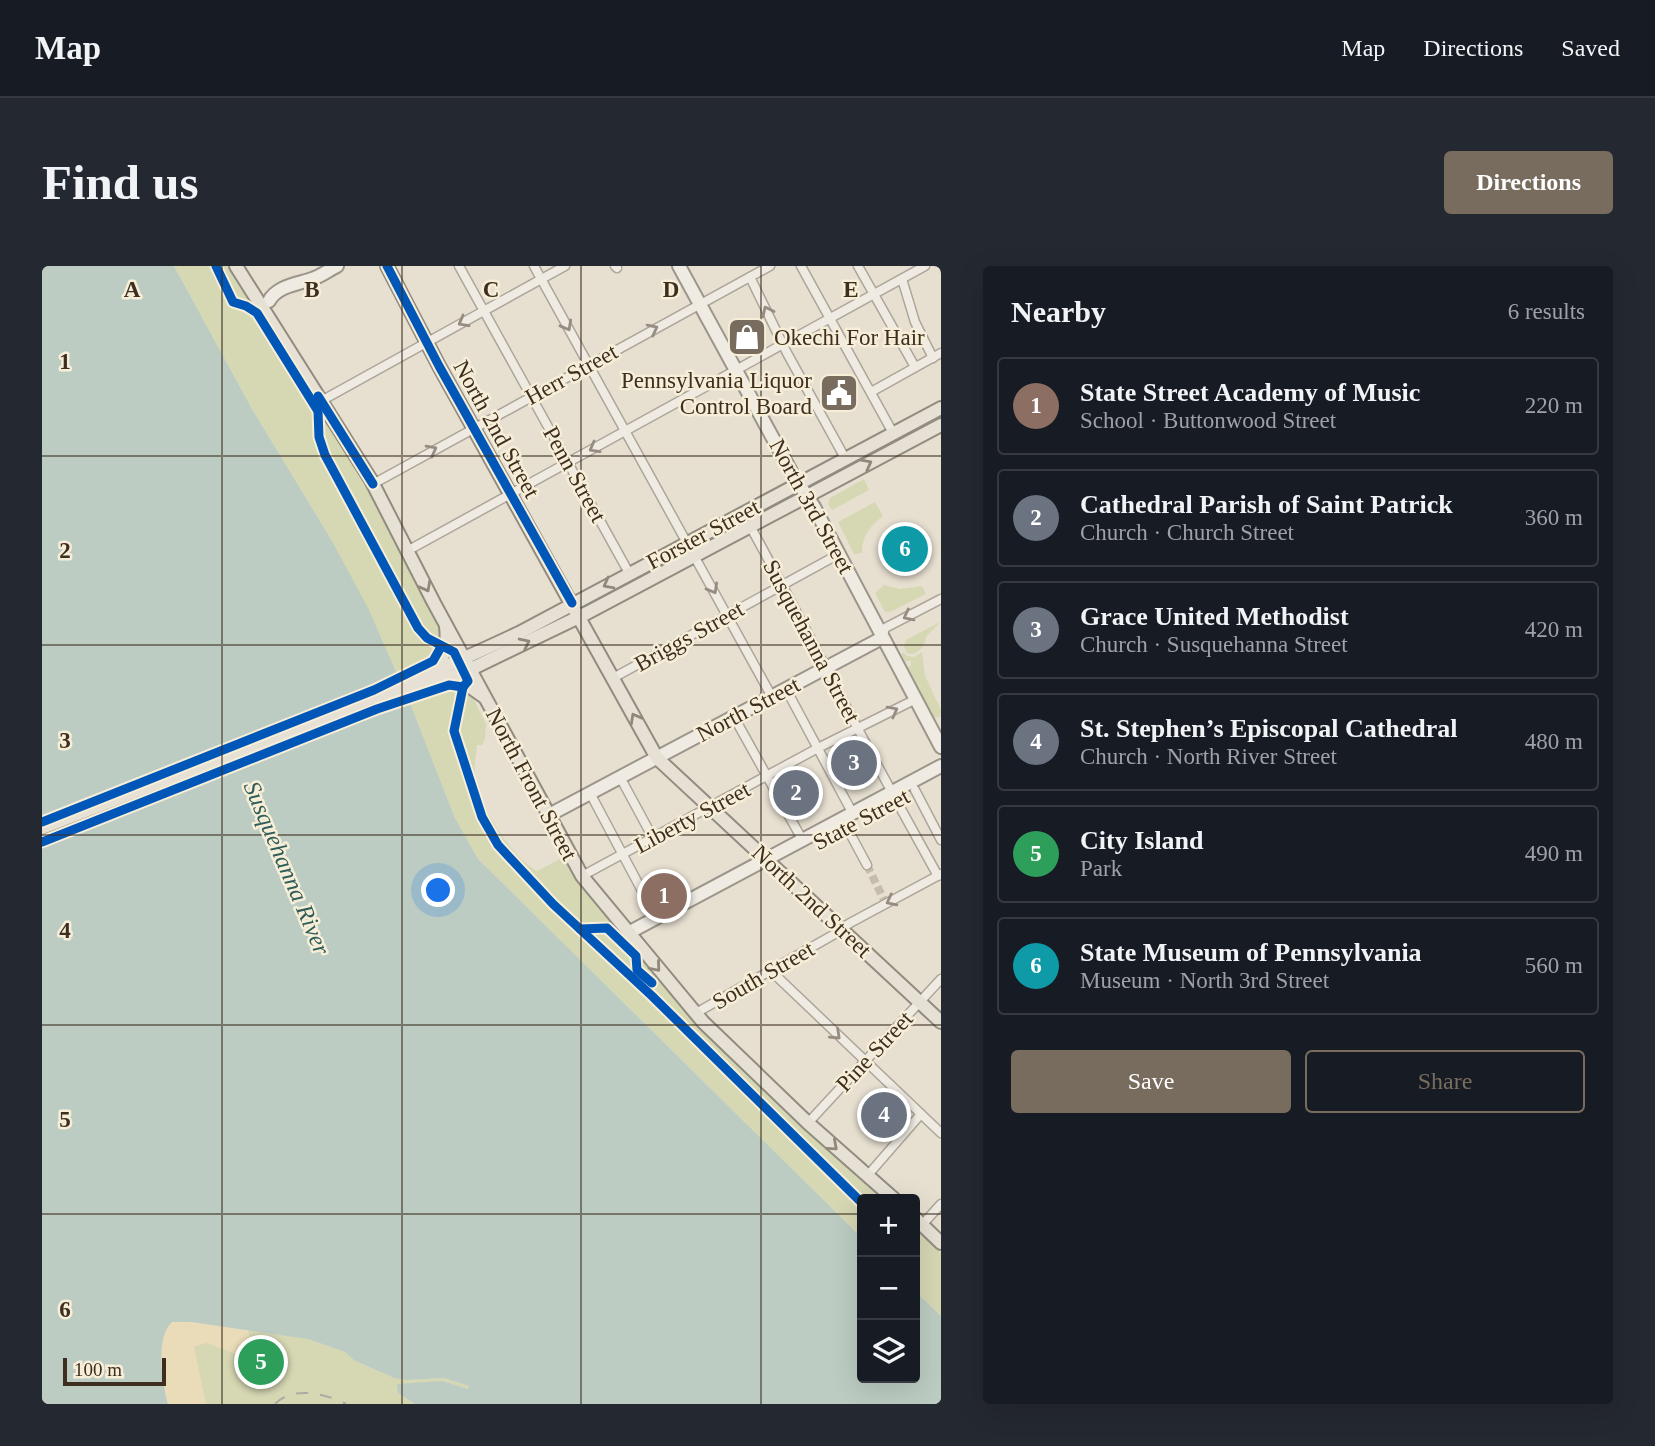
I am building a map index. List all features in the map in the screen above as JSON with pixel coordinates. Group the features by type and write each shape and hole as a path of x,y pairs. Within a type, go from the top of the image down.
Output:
{"main road":[{"name":"North Front Street","path":"236,266 265,303 321,401 373,484 582,877 696,1013 808,1123 889,1194"},
{"name":"North 2nd Street","path":"387,268 657,758 941,1022"},
{"name":"Forster Street","path":"468,664 629,573 941,408"},
{"name":"Forster Street","path":"468,664 579,617 941,425"},
{"path":"431,679 444,656 447,644 446,622"},
{"path":"42,828 468,664"},
{"path":"431,679 462,683 486,699"},
{"path":"42,837 415,685"},
{"path":"920,1223 941,1243"}],"street":[{"path":"304,281 324,266"},
{"path":"265,303 293,284 314,279 337,266"},
{"name":"Penn Street","path":"459,266 629,573"},
{"path":"534,266 772,697"},
{"path":"321,401 565,266"},
{"name":"North 3rd Street","path":"679,266 839,554 941,747"},
{"name":"Herr Street","path":"373,484 770,266"},
{"path":"801,266 893,433"},
{"path":"858,266 915,368"},
{"path":"407,551 925,266"},
{"path":"750,278 845,458"},
{"path":"871,391 937,355 915,323 902,279"},
{"name":"Susquehanna Street","path":"750,526 894,797 939,875"},
{"name":"Briggs Street","path":"613,678 839,554"},
{"name":"North Street","path":"549,815 882,638 885,628 941,599"},
{"path":"786,689 853,814"},
{"name":"Liberty Street","path":"582,877 818,748 914,700"},
{"path":"734,717 803,841"},
{"name":"State Street","path":"631,936 657,919 846,826 941,766"},
{"name":"State Street","path":"631,936 771,863 803,841 853,814 915,790 941,776"},
{"path":"620,778 653,838"},
{"path":"915,790 941,840"},
{"path":"590,793 657,919"},
{"path":"846,826 867,865"},
{"name":"South Street","path":"696,1013 939,875"},
{"path":"770,970 941,1133"},
{"name":"Pine Street","path":"808,1123 941,979"},
{"path":"868,1175 921,1114"},
{"path":"920,1220 941,1205"}],"green space":[{"path":"174,266 230,266 369,488 486,724 485,739 482,745 477,745 475,778 483,802 498,830 518,855 537,871 564,857 574,875 610,920 880,1194 857,1194 857,1233 478,859 455,818 413,711 332,541 252,409"},
{"path":"864,479 869,490 832,510 828,504 830,498"},
{"path":"875,502 883,516 868,532 862,553 854,554 838,522"},
{"path":"884,585 900,589 922,586 926,594 885,612 875,593"},
{"path":"940,622 926,637 920,650 907,653 904,647 906,640"},
{"path":"903,652 914,657 922,652 925,676 941,710 940,717 934,718 905,667 911,666 911,661 905,661"},
{"path":"920,1232 941,1253 941,1316 920,1296"},
{"path":"169,1324 261,1330 308,1339 345,1352 361,1363 394,1378 444,1378 469,1386 468,1389 443,1381 398,1393 415,1404 168,1404"}],"sand":[{"path":"172,1322 248,1330 255,1361 206,1343 194,1347 206,1404 168,1404 161,1361 163,1338"}],"water":[{"name":"Susquehanna River","path":"42,266 174,266 252,409 332,541 368,608 413,711 455,818 478,859 857,1233 857,1383 920,1383 920,1296 941,1316 941,1404 415,1404 398,1393 397,1384 443,1381 468,1389 469,1386 444,1378 394,1378 354,1360 345,1352 308,1339 191,1322 172,1322 163,1338 161,1361 168,1404 42,1404"}],"pier":[{"path":"401,676 412,700 42,844 42,821"}],"tunnel":[{"path":"867,865 886,904"}],"railway":[{"path":"275,1404 282,1398 299,1393 319,1394 346,1404"}],"cycle path":[{"path":"42,842 377,709 449,685 463,687 468,681 454,652 427,638 418,628 325,455 319,437 318,411 257,313 233,302 216,266"},
{"path":"387,266 439,366 572,603"},
{"path":"318,396 373,484"},
{"path":"42,822 374,690 433,661 441,647"},
{"path":"463,687 454,731 482,817 498,845 553,904 652,996 857,1198"},
{"path":"580,929 607,928 636,956 637,970 652,983"}],"place":[{"name":"Okechi For Hair","path":"747,337"},
{"name":"Pennsylvania Liquor Control Board","path":"839,393"},
{"name":"State Museum of Pennsylvania","path":"905,549"},
{"name":"Grace United Methodist","path":"854,763"},
{"name":"Cathedral Parish of Saint Patrick","path":"796,793"},
{"name":"State Street Academy of Music","path":"664,896"},
{"name":"St. Stephen’s Episcopal Cathedral","path":"884,1115"},
{"name":"City Island","path":"261,1362"}]}
